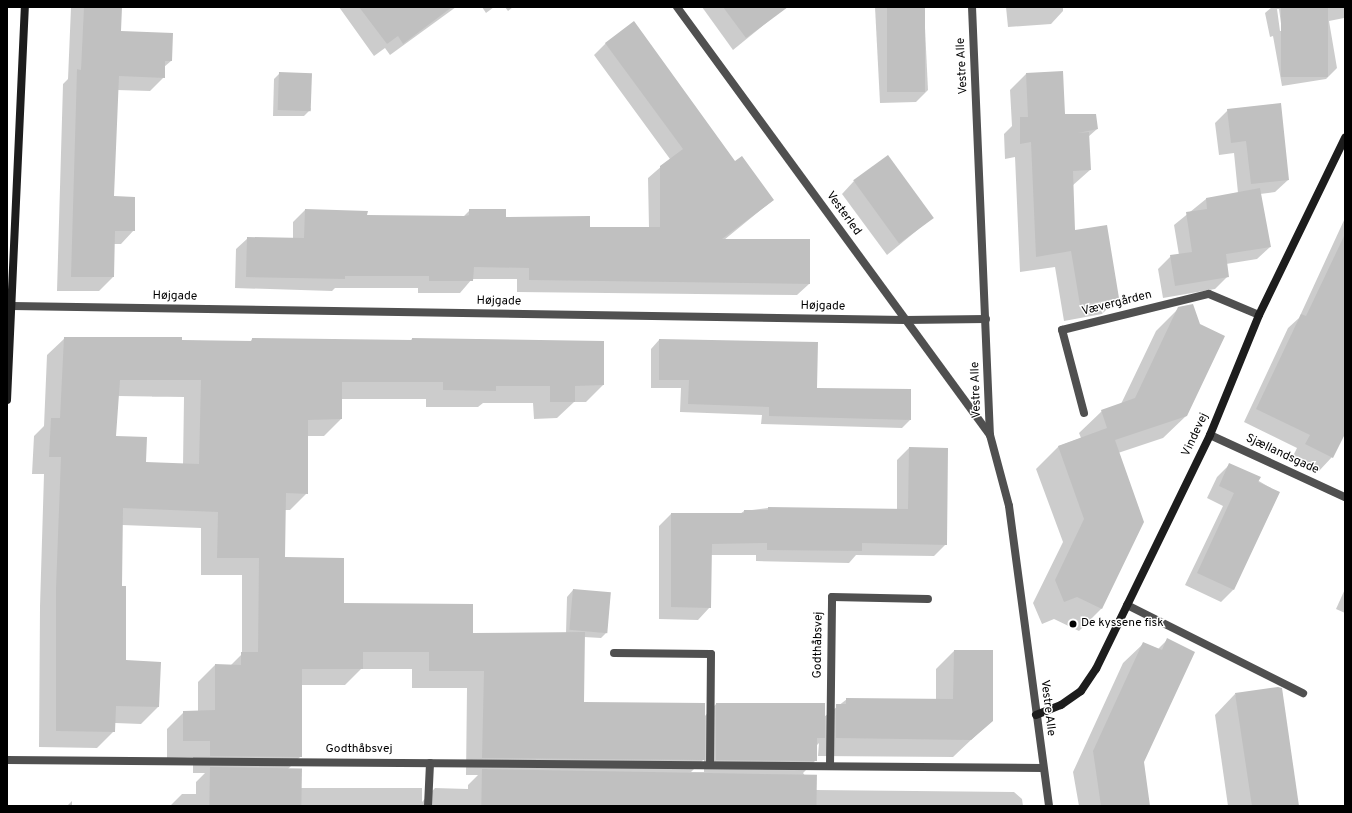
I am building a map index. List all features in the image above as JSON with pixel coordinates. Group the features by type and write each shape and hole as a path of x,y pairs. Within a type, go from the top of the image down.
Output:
{"street":[{"path":"7,400 25,7"},
{"name":"Vesterled","path":"677,7 990,435"},
{"name":"Vestre Alle","path":"972,7 990,435 1009,506 1049,806"},
{"name":"Vindevej","path":"1036,715 1061,705 1080,691 1096,668 1210,435 1259,315 1345,138"},
{"name":"Vævergården","path":"1084,413 1062,330 1209,294 1259,315"},
{"name":"Højgade","path":"12,306 905,320 986,319"},
{"name":"Sjællandsgade","path":"1210,435 1345,497"},
{"name":"Godthåbsvej","path":"830,766 832,597 928,599"},
{"path":"1127,605 1303,693"},
{"path":"614,653 711,654 710,765"},
{"name":"Godthåbsvej","path":"7,760 1043,768"},
{"path":"428,806 430,763"}],"building":[{"path":"84,7 122,7 121,31 173,33 172,61 165,61 165,78 119,76 114,196 135,197 135,231 115,231 114,277 71,277 77,69 81,70"},
{"path":"359,7 452,7 403,44 398,36 387,44"},
{"path":"723,7 788,7 746,38"},
{"path":"887,7 925,7 925,92 887,92"},
{"path":"1281,7 1328,7 1328,77 1281,77"},
{"path":"634,21 735,161 742,156 774,200 722,239 810,239 810,284 529,280 529,268 474,267 473,281 429,281 429,276 345,276 345,279 246,277 247,237 304,238 305,209 368,211 367,215 465,216 469,215 469,209 506,209 506,217 590,216 590,227 660,227 660,166 683,149 605,43"},
{"path":"1063,71 1065,114 1096,114 1098,129 1078,133 1089,132 1091,170 1073,171 1075,230 1107,225 1119,298 1080,305 1071,251 1036,257 1031,142 1020,144 1020,117 1028,117 1026,73"},
{"path":"279,72 312,73 311,111 278,110"},
{"path":"1281,103 1289,180 1251,184 1246,141 1231,143 1227,109"},
{"path":"888,155 934,218 899,243 853,180"},
{"path":"1260,188 1271,247 1226,254 1229,277 1175,286 1170,255 1192,252 1186,212 1207,209 1206,198"},
{"path":"1345,234 1345,434 1333,458 1305,444 1310,435 1256,409 1301,314 1306,316"},
{"path":"1193,304 1200,324 1225,336 1187,416 1115,440 1144,522 1102,609 1077,597 1064,602 1055,580 1084,519 1058,446 1107,428 1101,410 1135,398 1178,307"},
{"path":"64,337 182,337 182,340 252,341 252,338 412,340 412,338 604,341 604,385 575,386 575,402 550,402 550,386 496,386 496,391 443,390 443,382 342,382 342,419 308,420 308,494 286,493 285,557 344,558 344,603 473,604 473,633 585,632 584,702 705,703 705,760 482,758 484,671 429,671 429,652 363,652 363,669 302,669 302,757 210,756 210,741 183,741 183,711 215,710 215,664 241,665 241,652 258,652 259,558 217,558 218,512 123,508 122,586 126,586 126,660 161,662 159,707 116,706 115,732 56,731 56,588 61,457 49,457 51,418 60,418","holes":["120,380 201,380 199,464 146,462 147,437 116,436"]},
{"path":"659,339 818,342 817,388 911,389 911,420 769,416 769,407 688,404 689,380 659,380"},
{"path":"909,447 948,448 947,545 862,543 862,551 767,550 767,543 712,544 711,608 671,607 671,513 744,513 744,510 768,510 768,507 908,509"},
{"path":"1229,463 1261,477 1258,482 1280,492 1234,590 1197,573 1234,493 1219,486"},
{"path":"573,589 611,592 607,633 569,630"},
{"path":"1167,638 1195,652 1144,762 1150,806 1101,806 1093,751 1143,642 1162,650"},
{"path":"954,650 993,650 993,721 971,740 836,738 836,704 846,704 846,698 953,699"},
{"path":"1278,687 1282,688 1299,806 1252,806 1235,693"},
{"path":"716,703 825,703 825,738 817,738 817,761 716,760"},
{"path":"210,767 302,769 301,806 209,806"},
{"path":"482,769 817,775 816,806 481,806"}],"place":[{"name":"De kyssene fisk","path":"1073,624"}]}
